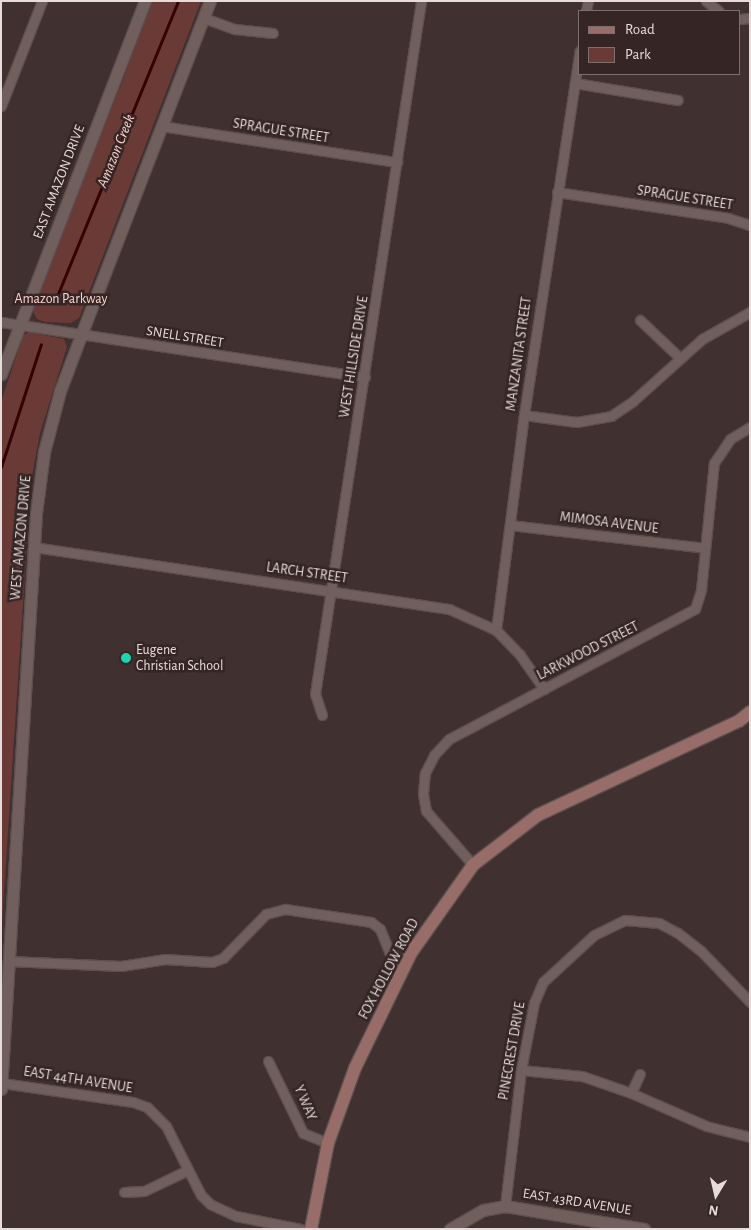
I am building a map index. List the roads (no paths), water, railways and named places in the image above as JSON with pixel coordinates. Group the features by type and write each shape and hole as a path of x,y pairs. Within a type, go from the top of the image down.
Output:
{"main road":[{"name":"FOX HOLLOW ROAD","path":"311,1229 328,1143 355,1068 406,965 440,907 473,865 538,815 739,721 750,712"}],"street":[{"path":"1,106 42,1"},
{"name":"EAST AMAZON DRIVE","path":"1,374 145,1"},
{"name":"WEST AMAZON DRIVE","path":"1,1089 34,548 44,452 60,391 80,335 210,1"},
{"name":"WEST HILLSIDE DRIVE","path":"322,715 315,694 421,1"},
{"path":"706,1 718,10"},
{"path":"204,18 235,29 273,33"},
{"name":"MANZANITA STREET","path":"496,630 524,415 578,64"},
{"path":"575,83 678,100"},
{"name":"SPRAGUE STREET","path":"161,126 397,162"},
{"name":"SPRAGUE STREET","path":"557,192 728,218 750,225"},
{"path":"524,415 577,422 602,420 632,401 709,334 750,312"},
{"path":"640,320 680,358"},
{"name":"SNELL STREET","path":"1,322 364,377"},
{"name":"LARKWOOD STREET","path":"473,865 426,811 423,794 425,773 434,755 449,739 695,609 701,590 714,463 730,440 750,426"},
{"name":"MIMOSA AVENUE","path":"510,526 705,548"},
{"name":"LARCH STREET","path":"34,548 331,590 449,609 496,630 520,655 544,688"},
{"path":"9,961 121,966 164,959 212,962 223,958 266,914 285,909 371,922 380,929 390,951 406,965"},
{"name":"PINECREST DRIVE","path":"505,1206 520,1070 534,1002 543,982 594,935 625,920 659,923 678,933 701,951 750,1002"},
{"name":"Y WAY","path":"268,1061 303,1132 328,1143"},
{"path":"520,1070 582,1076 631,1093 706,1126 750,1137"},
{"path":"631,1093 640,1074"},
{"name":"EAST 44TH AVENUE","path":"2,1083 133,1102 147,1107 166,1126 201,1195 222,1211 301,1229"},
{"path":"124,1192 144,1191 188,1170"},
{"name":"EAST 43RD AVENUE","path":"450,1229 483,1210 505,1206 638,1228"}],"waterway":[{"name":"Amazon Creek","path":"55,301 178,1"},
{"name":"Amazon Creek","path":"1,467 41,344"}],"place":[{"name":"Eugene Christian School","path":"126,658"}],"park label":[{"name":"Amazon Parkway","path":"61,299"}]}
